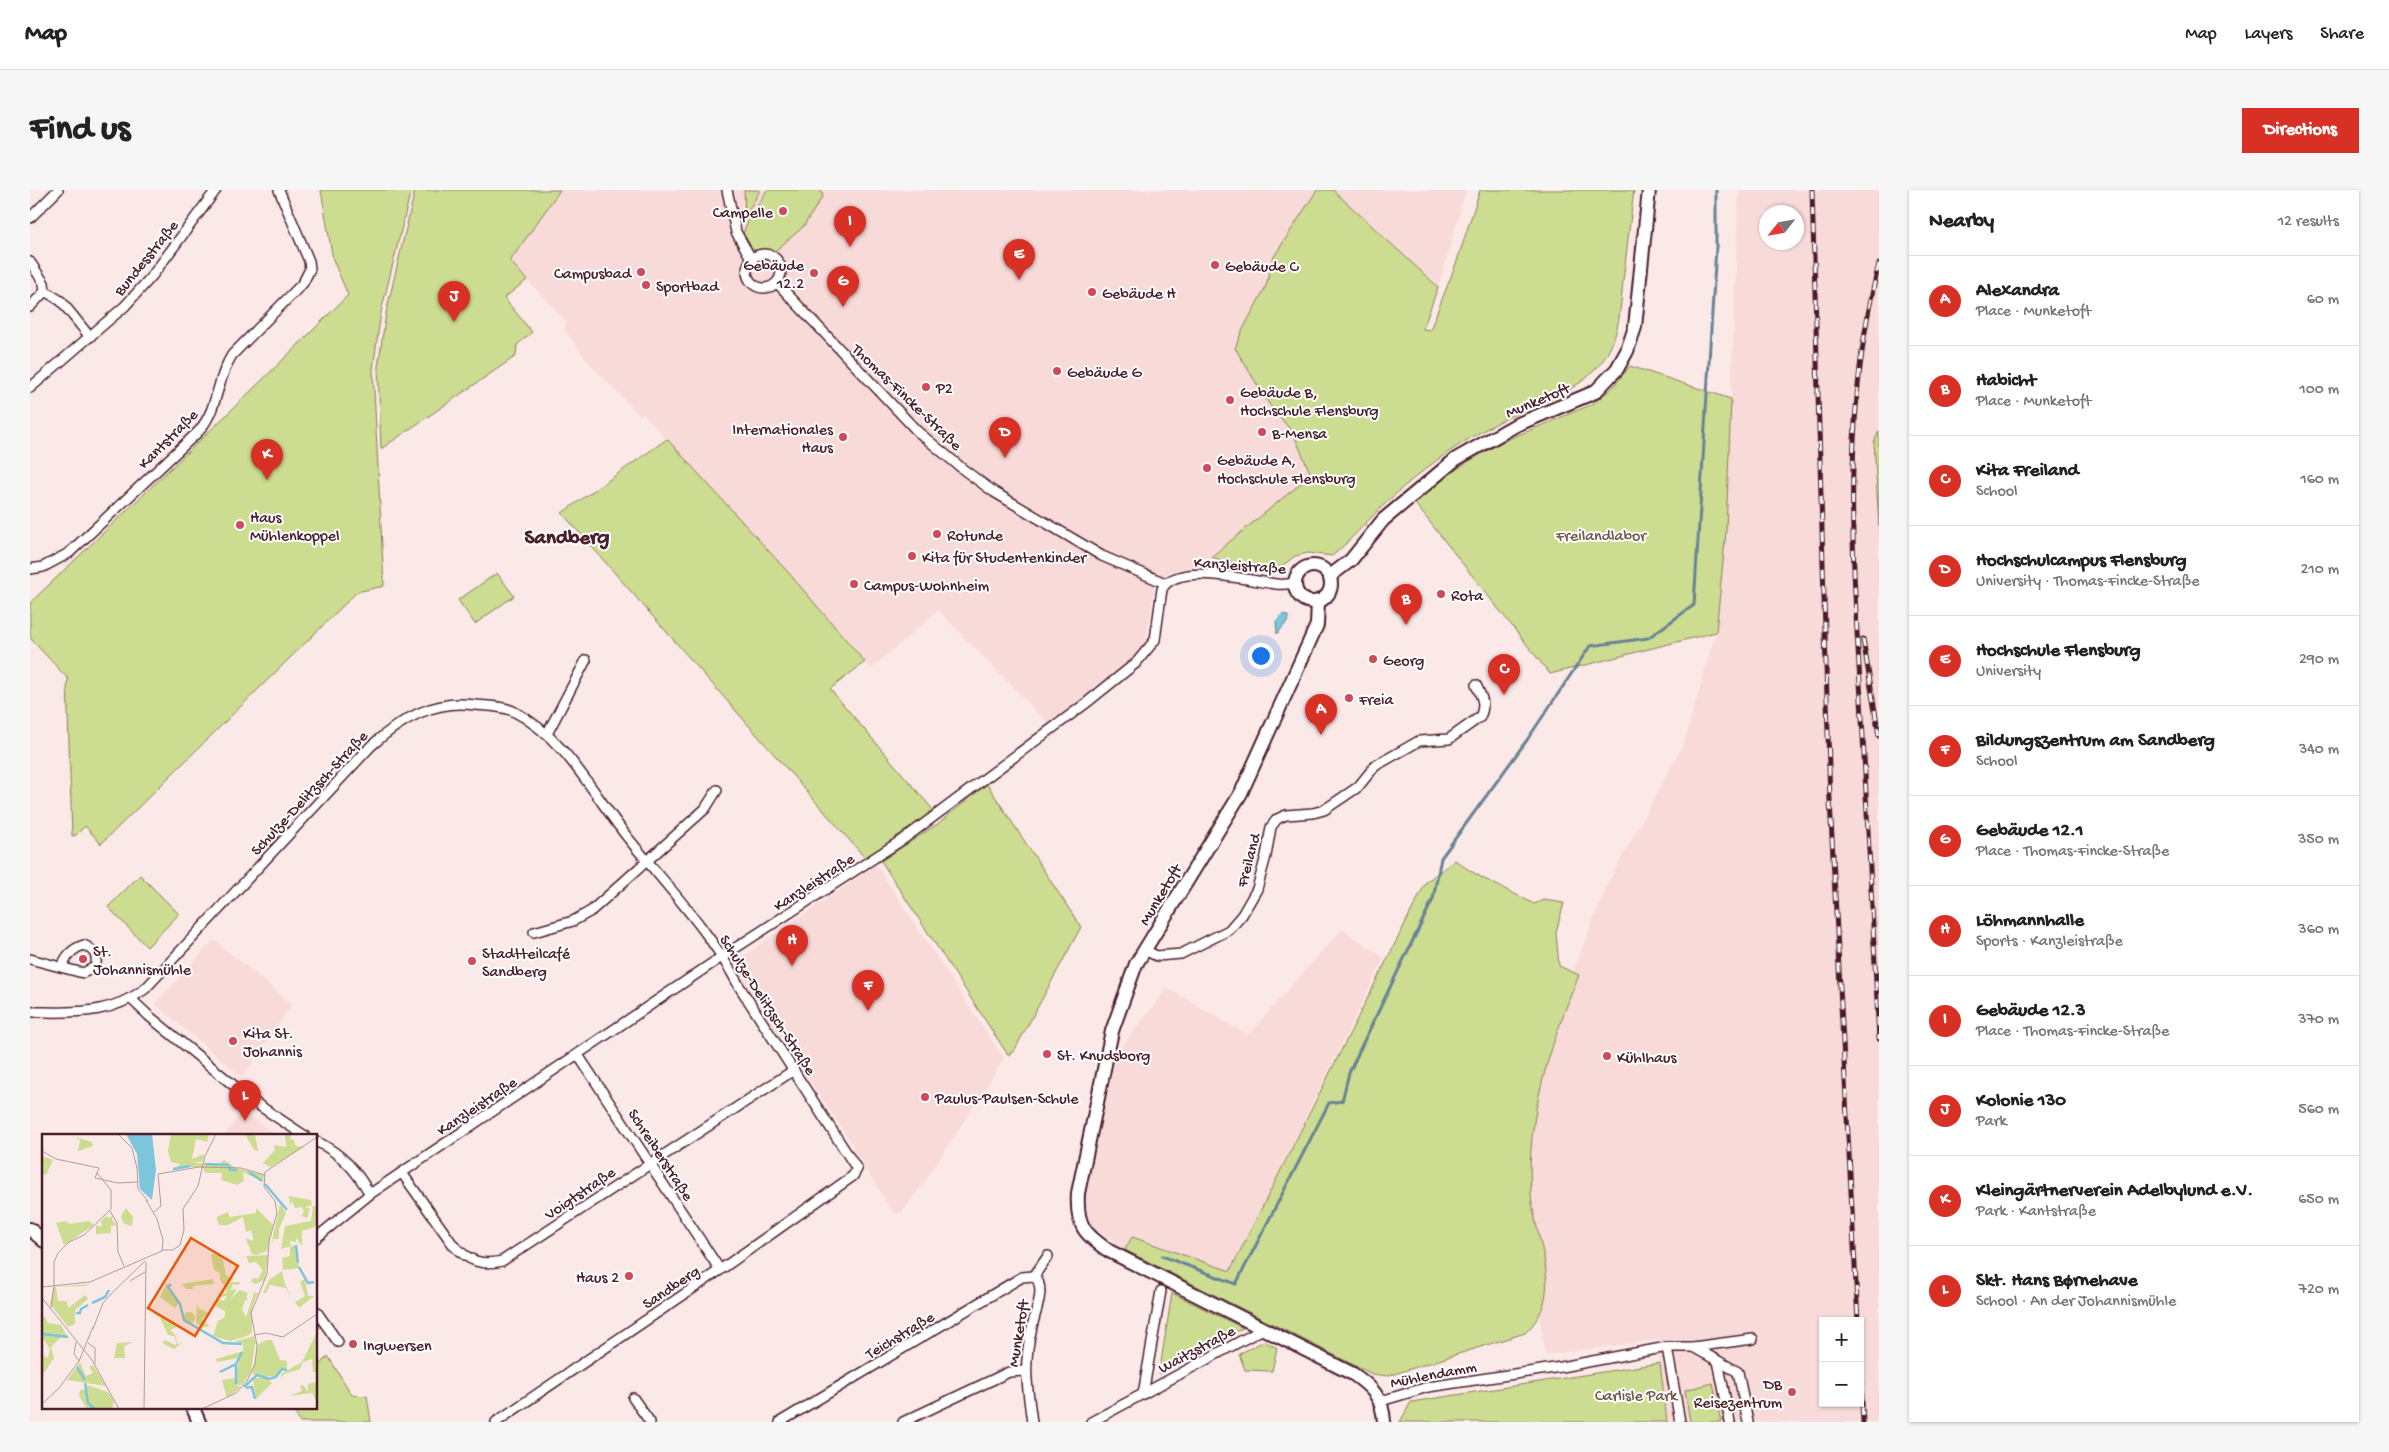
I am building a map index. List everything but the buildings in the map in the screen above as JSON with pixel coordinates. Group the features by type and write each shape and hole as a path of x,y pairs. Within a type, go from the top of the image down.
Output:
{"street":[{"path":"30,218 58,190"},
{"name":"Bundesstraße","path":"30,388 125,306 152,276 216,190"},
{"name":"Kantstraße","path":"30,569 43,567 69,553 199,431 209,419 224,367 232,355 303,283 310,269 309,261 280,190"},
{"path":"727,190 736,232 752,260"},
{"name":"Munketoft","path":"1079,1222 1077,1208 1078,1193 1112,1031 1136,964 1241,793 1257,761 1317,625 1318,602 1324,599 1330,590 1330,576 1351,560 1383,520 1456,459 1516,425 1595,392 1618,369 1628,351 1635,327 1649,190"},
{"path":"764,254 777,259 782,271 777,283 764,288 753,284 748,274 748,265 752,260 764,254"},
{"path":"30,262 44,283 45,290 30,307"},
{"name":"Thomas-Fincke-Straße","path":"777,283 917,431 964,470 994,492 1102,556 1165,583"},
{"path":"45,290 61,300 90,337"},
{"path":"1318,602 1307,601 1295,589 1295,583 1300,571 1311,566 1324,569 1330,576"},
{"name":"Kanzleistraße","path":"318,1236 370,1194 724,956 905,838 1136,663 1155,640 1162,589 1165,583 1173,578 1189,575 1237,576 1278,585 1295,583"},
{"path":"547,734 586,660"},
{"name":"Freiland","path":"1144,950 1157,956 1181,954 1229,930 1242,916 1257,889 1266,856 1270,827 1277,819 1286,815 1313,813 1324,810 1358,787 1376,766 1419,741 1449,739 1480,718 1484,705 1476,685"},
{"name":"Schulze-Delitzsch-Straße","path":"30,1012 86,1012 109,1008 131,999 145,989 352,766 381,737 398,724 414,714 441,705 463,703 511,710 547,734 560,747 647,861 724,956 738,986 857,1169"},
{"path":"534,932 583,917 705,809 717,790"},
{"path":"30,959 58,966"},
{"path":"131,999 254,1102 302,1134"},
{"name":"Schreiberstraße","path":"578,1055 720,1270"},
{"name":"Voigtstraße","path":"402,1173 454,1246 464,1256 483,1264 502,1261 794,1070"},
{"path":"318,1142 343,1158 356,1170 370,1194"},
{"name":"Sandberg","path":"496,1422 720,1270 853,1176 857,1169"},
{"name":"Mühlendamm","path":"1079,1222 1087,1235 1109,1251 1353,1374 1370,1386 1380,1400 1428,1388 1561,1367 1667,1347 1693,1347 1753,1339"},
{"path":"30,1229 42,1239"},
{"path":"1034,1276 1048,1256"},
{"name":"Munketoft","path":"1032,1422 1025,1371 1031,1329 1040,1292 1040,1284 1034,1276"},
{"name":"Teichstraße","path":"780,1422 1022,1277 1034,1276"},
{"name":"Waitzstraße","path":"1143,1394 1161,1291"},
{"path":"318,1314 338,1342"},
{"name":"Waitzstraße","path":"1092,1422 1263,1329"},
{"path":"1667,1347 1680,1422"},
{"path":"1693,1347 1738,1372 1748,1422"},
{"path":"1718,1361 1730,1422"},
{"path":"903,1422 1009,1372 1025,1371"},
{"path":"633,1398 650,1422"},
{"path":"1380,1400 1384,1422"},
{"path":"195,1410 199,1422"}],"shaded area":[{"path":"560,190 1466,190 1438,287 1393,413 1311,475 1196,570 1172,571 1155,585 1145,645 1132,660 1049,724 938,610 871,669 787,571 644,414 639,415 590,364 565,330 567,322 510,261"},
{"path":"1739,190 1879,190 1879,431 1874,442 1879,526 1879,1422 1667,1422 1657,1340 1545,1355 1521,1182 1549,1032 1608,883 1684,743 1716,632 1726,531"},
{"path":"876,865 1004,1059 927,1178 903,1211 897,1213 893,1212 852,1147 853,1145 732,964"},
{"path":"1342,929 1384,958 1230,1271 1132,1237 1125,1250 1091,1225 1086,1209 1086,1184 1117,1053 1167,988 1248,1035"},
{"name":"Kita St. Johannis","path":"214,940 292,1004 242,1077 155,1004"},
{"path":"242,1111 276,1134 225,1134"}],"green space":[{"path":"321,190 411,190 381,312 373,369 384,586 357,592 101,844 85,826 76,835 72,836 67,682 69,680 30,638 30,603 348,295 333,260"},
{"path":"415,190 560,190 510,261 527,280 504,298 532,332 517,345 516,356 381,449 378,367 386,313"},
{"path":"744,190 760,190 745,217"},
{"path":"767,190 820,190 823,196 803,227 775,251 753,250 744,242 743,233"},
{"path":"1317,190 1333,190 1438,287 1423,329 1430,330 1457,261 1480,190 1634,190 1621,305 1612,344 1604,359 1580,383 1565,392 1487,428 1443,456 1402,488 1332,556 1308,553 1295,556 1274,572 1263,572 1211,557 1311,475 1293,433 1269,404 1235,348 1266,286 1273,258"},
{"name":"Freilandlabor","path":"1630,366 1731,399 1726,531 1716,632 1550,674 1413,501 1464,464 1504,441 1593,404 1613,387"},
{"path":"1879,431 1879,526 1874,442"},
{"path":"667,439 787,571 865,662 830,689 934,811 866,859 562,513"},
{"path":"497,573 514,596 475,624 458,600"},
{"path":"987,784 1081,927 1014,1051 1008,1055 881,861 939,823"},
{"path":"1455,860 1483,878 1534,904 1543,900 1564,903 1556,932 1559,966 1579,975 1559,1027 1542,1082 1536,1109 1530,1165 1533,1211 1542,1247 1547,1284 1544,1301 1538,1317 1525,1333 1388,1376 1372,1374 1125,1250 1132,1237 1230,1271 1426,882"},
{"path":"140,875 179,914 147,947 108,907"},
{"path":"1172,1293 1243,1328 1159,1374"},
{"path":"1264,1341 1277,1348 1272,1371 1245,1370 1239,1354"},
{"path":"328,1356 352,1395 367,1396 371,1422 300,1422 293,1410 318,1410 318,1366"},
{"name":"Carlisle Park","path":"1660,1363 1667,1422 1400,1422 1411,1402"},
{"path":"1713,1383 1721,1422 1690,1422 1685,1390"}],"water":[{"path":"1283,614 1288,616 1288,621 1277,634 1276,621"}],"waterway":[{"path":"1162,1256 1236,1284 1329,1103 1342,1101 1349,1073 1433,899 1441,858 1527,740 1590,646 1648,638 1694,605 1716,248 1716,190"}],"railway":[{"path":"1812,190 1830,801 1858,1317"},
{"path":"1879,264 1867,318 1859,372 1853,481 1855,590 1879,1039"},
{"path":"1863,639 1879,736"},
{"path":"1862,1407 1863,1422"}],"place":[{"name":"Campelle","path":"783,211"},
{"name":"Gebäude 12.3","path":"850,247"},
{"name":"Gebäude C","path":"1215,265"},
{"name":"Campusbad","path":"641,272"},
{"name":"Gebäude 12.2","path":"814,273"},
{"name":"Hochschule Flensburg","path":"1019,280"},
{"name":"Sportbad","path":"646,285"},
{"name":"Gebäude H","path":"1092,292"},
{"name":"Gebäude 12.1","path":"843,307"},
{"name":"Kolonie 130","path":"454,322"},
{"name":"Gebäude G","path":"1057,371"},
{"name":"P2","path":"926,387"},
{"name":"Gebäude B, Hochschule Flensburg","path":"1230,400"},
{"name":"B-Mensa","path":"1262,432"},
{"name":"Internationales Haus","path":"843,437"},
{"name":"Hochschulcampus Flensburg","path":"1005,458"},
{"name":"Gebäude A, Hochschule Flensburg","path":"1207,468"},
{"name":"Kleingärtnerverein Adelbylund e.V.","path":"267,480"},
{"name":"Haus Mühlenkoppel","path":"240,525"},
{"name":"Rotunde","path":"937,534"},
{"name":"Kita für Studentenkinder","path":"912,556"},
{"name":"Campus-Wohnheim","path":"854,584"},
{"name":"Rota","path":"1441,594"},
{"name":"Habicht","path":"1406,625"},
{"name":"Georg","path":"1373,659"},
{"name":"Kita Freiland","path":"1504,695"},
{"name":"Freia","path":"1349,698"},
{"name":"Alexandra","path":"1321,735"},
{"name":"St. Johannismühle","path":"83,959"},
{"name":"Stadtteilcafé Sandberg","path":"472,961"},
{"name":"Löhmannhalle","path":"792,966"},
{"name":"Bildungszentrum am Sandberg","path":"868,1011"},
{"name":"Kita St. Johannis","path":"233,1041"},
{"name":"St. Knudsborg","path":"1047,1054"},
{"name":"Kühlhaus","path":"1607,1056"},
{"name":"Paulus-Paulsen-Schule","path":"925,1097"},
{"name":"Skt. Hans Børnehave","path":"245,1121"},
{"name":"Haus 2","path":"629,1276"},
{"name":"Ingwersen","path":"353,1344"},
{"name":"DB Reisezentrum","path":"1792,1392"}],"district":[{"name":"Sandberg","path":"567,536"}]}
